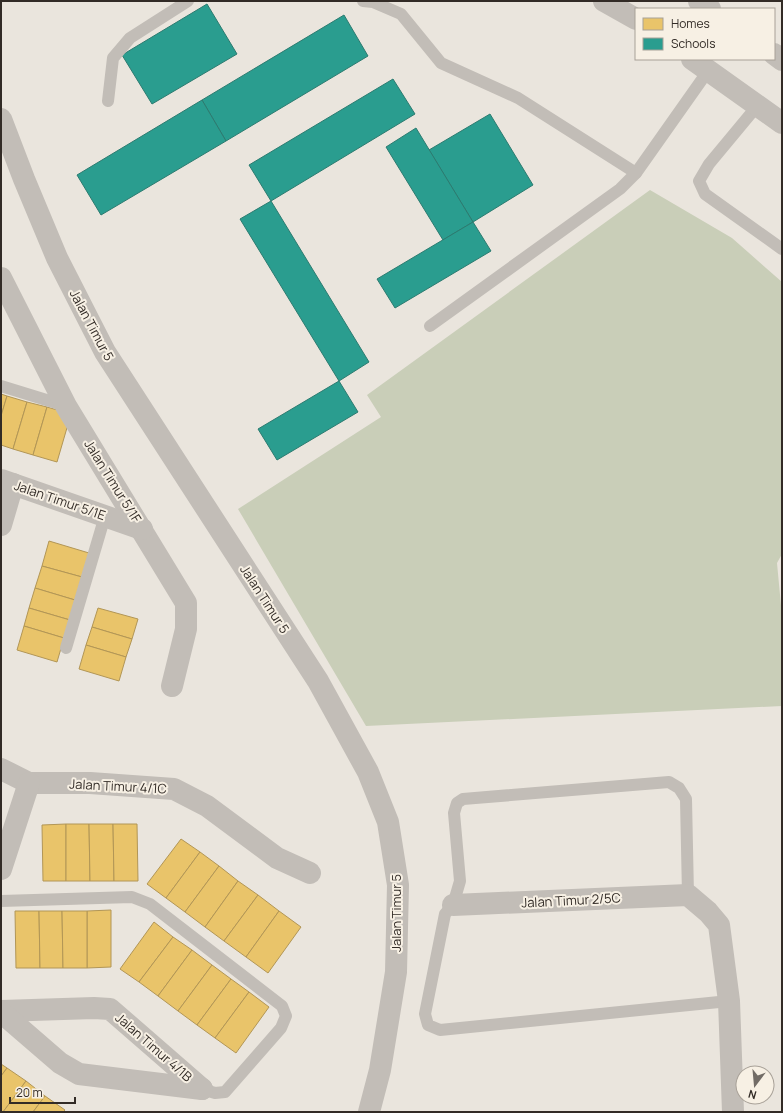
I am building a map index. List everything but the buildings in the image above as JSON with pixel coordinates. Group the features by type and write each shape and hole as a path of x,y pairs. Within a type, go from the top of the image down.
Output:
{"street":[{"path":"604,1 635,18"},
{"path":"699,1 709,8"},
{"path":"700,65 782,123"},
{"name":"Jalan Timur 5","path":"1,119 57,258 106,352 318,681 368,772 388,822 398,885 396,972 380,1070 369,1112"},
{"name":"Jalan Timur 5/1F","path":"1,281 66,406 142,529 186,604 186,629 172,686"},
{"path":"1,525 7,482"},
{"name":"Jalan Timur 5/1E","path":"7,482 142,529"},
{"name":"Jalan Timur 4/1C","path":"1,769 29,783 90,783 174,789 207,806 277,858 310,873"},
{"path":"1,868 29,783"},
{"path":"688,895 708,912 719,925 729,1001 733,1112"},
{"name":"Jalan Timur 2/5C","path":"453,905 688,895"},
{"name":"Jalan Timur 4/1B","path":"1,1012 94,1008 110,1009 202,1088"},
{"name":"Jalan Timur 4/1B","path":"1,1012 60,1063 79,1074 202,1088"}],"lane":[{"path":"108,101 113,58 130,38 188,1"},
{"path":"363,1 373,2 401,14 441,63 518,98 636,173"},
{"path":"430,326 620,189 636,173 700,65"},
{"path":"758,105 709,164 699,181 705,194 782,249"},
{"path":"1,386 66,406"},
{"path":"66,648 105,516"},
{"path":"688,895 686,799 679,788 669,782 463,799 457,803 454,813 460,881 453,905 445,914 425,1014 428,1025 440,1030 729,1001"},
{"path":"1,901 132,897 150,904 282,1006 286,1016 281,1028 225,1092 215,1093 202,1088"}],"green space":[{"path":"650,190 732,238 782,282 782,554 777,563 782,616 782,706 366,726 238,509 381,417 367,395"}]}
